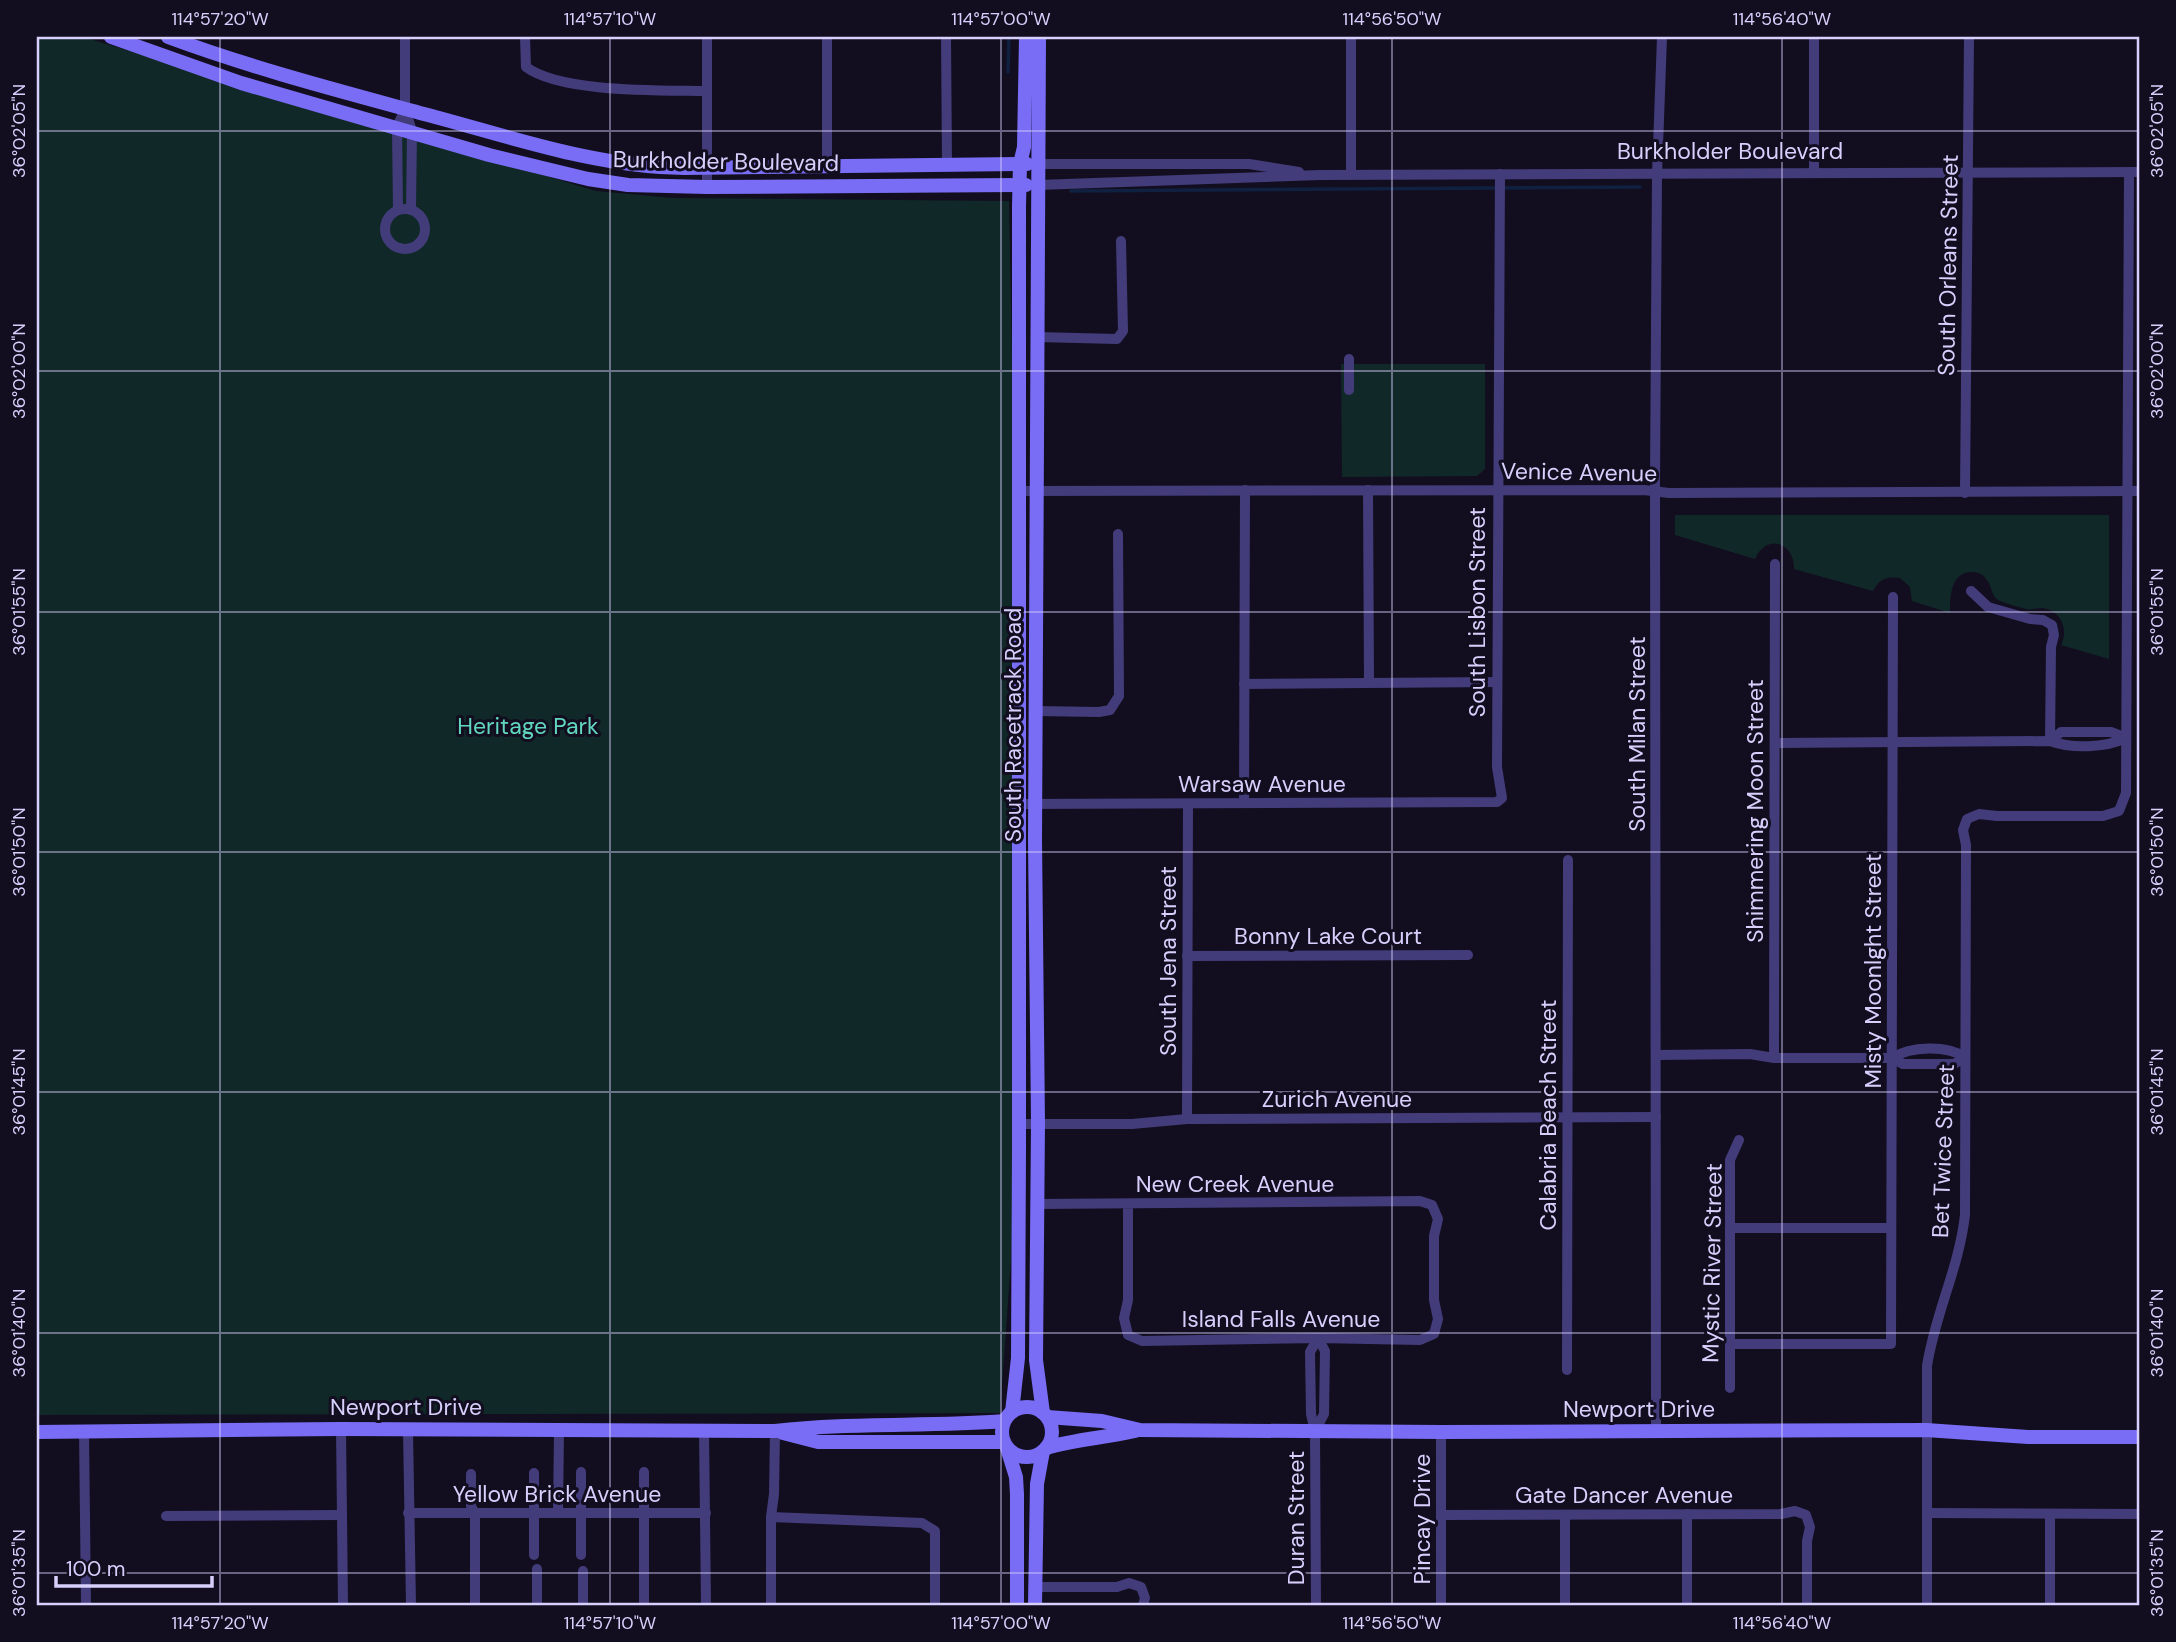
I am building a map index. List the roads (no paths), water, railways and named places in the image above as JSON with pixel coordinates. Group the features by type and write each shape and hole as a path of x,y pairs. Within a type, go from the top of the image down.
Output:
{"main road":[{"name":"Burkholder Boulevard","path":"111,37 241,83 489,155 588,179 628,185 707,187 1038,185"},
{"name":"Burkholder Boulevard","path":"168,37 250,65 604,162 659,168 1038,164"},
{"name":"South Racetrack Road","path":"1008,1416 1018,1358 1020,164 1024,147 1026,37"},
{"name":"South Racetrack Road","path":"1039,37 1035,711 1038,1123 1036,1360 1045,1415"},
{"path":"1017,1605 1016,1477 1002,1433 1008,1416 1027,1407 1045,1415 1052,1432 1044,1449 1037,1484 1035,1605"},
{"name":"Newport Drive","path":"1045,1415 1102,1421 1140,1430 1926,1430 2028,1437 2139,1437"},
{"name":"Newport Drive","path":"37,1432 341,1429 775,1431 817,1426 971,1424 1008,1416"},
{"name":"Newport Drive","path":"1044,1449 1077,1439 1102,1439 1140,1430"},
{"name":"Newport Drive","path":"775,1431 818,1442 1006,1445"},
{"path":"1006,1445 1015,1454 1027,1457 1044,1449"}],"street":[{"path":"405,37 405,109 412,131 411,210"},
{"path":"525,37 526,67 535,74 621,90 706,91"},
{"path":"707,37 707,187"},
{"path":"827,37 827,165"},
{"path":"946,37 947,165"},
{"path":"1351,37 1351,175"},
{"name":"South Milan Street","path":"1656,1431 1657,174 1662,37"},
{"path":"1814,37 1814,173"},
{"name":"South Orleans Street","path":"1965,493 1969,37"},
{"path":"398,210 397,127 405,109"},
{"name":"Burkholder Boulevard","path":"1038,164 1249,164 1320,175"},
{"path":"1775,743 2050,741 2061,732 2111,732 2126,738 2126,491 2134,172"},
{"name":"Burkholder Boulevard","path":"1038,185 1320,175 2134,172"},
{"name":"South Lisbon Street","path":"1500,174 1496,490 1497,767 1502,798"},
{"path":"398,210 411,210 424,222 425,233 415,247 403,249 393,245 385,230 388,218 398,210"},
{"path":"1037,337 1117,339 1123,331 1121,241"},
{"path":"1349,359 1349,390"},
{"path":"1244,803 1245,490"},
{"path":"1368,490 1369,683"},
{"name":"Venice Avenue","path":"1019,491 2139,491"},
{"path":"1035,711 1099,712 1110,710 1119,696 1118,534"},
{"name":"Shimmering Moon Street","path":"1774,1058 1775,564"},
{"path":"1971,591 1988,607 2043,620 2052,625 2054,635 2051,647 2050,741"},
{"name":"Misty Moonlght Street","path":"1730,1344 1891,1344 1892,597"},
{"path":"1244,684 1497,682"},
{"name":"Bet Twice Street","path":"1927,1605 1926,1390 1930,1346 1953,1275 1962,1236 1965,1195 1966,845 1963,830 1967,819 1979,814 2103,816 2119,811 2126,793 2126,738"},
{"name":"Warsaw Avenue","path":"1020,804 1497,802 1502,798"},
{"name":"South Jena Street","path":"1186,1119 1188,804"},
{"name":"Calabria Beach Street","path":"1567,1370 1568,860"},
{"name":"Bonny Lake Court","path":"1187,956 1468,955"},
{"path":"1656,1055 1750,1054 1774,1058 1892,1058 1903,1063 1954,1063 1965,1057"},
{"name":"Zurich Avenue","path":"1019,1124 1132,1124 1186,1119 1656,1117"},
{"name":"Mystic River Street","path":"1730,1388 1730,1160 1739,1140"},
{"name":"New Creek Avenue","path":"1037,1204 1420,1201 1432,1205 1438,1219 1434,1236 1434,1287 1438,1319 1434,1334"},
{"name":"Island Falls Avenue","path":"1128,1204 1128,1300 1124,1318 1128,1335 1142,1341 1318,1338 1420,1340 1434,1334"},
{"path":"1730,1228 1891,1228"},
{"name":"Duran Street","path":"1316,1605 1315,1431 1311,1414 1310,1352 1318,1338"},
{"path":"341,1429 343,1605"},
{"path":"408,1430 411,1605"},
{"path":"558,1513 559,1431"},
{"path":"704,1431 706,1605"},
{"path":"771,1605 775,1431"},
{"path":"84,1432 86,1605"},
{"name":"Pincay Drive","path":"1441,1432 1441,1605"},
{"path":"581,1472 581,1555"},
{"path":"644,1472 644,1605"},
{"path":"534,1473 534,1555"},
{"path":"471,1474 471,1506 475,1514 475,1605"},
{"name":"Gate Dancer Avenue","path":"1441,1515 1781,1514 1795,1511 1806,1515 1810,1527 1807,1541 1807,1605"},
{"name":"Yellow Brick Avenue","path":"408,1513 706,1513"},
{"path":"1927,1513 2139,1514"},
{"path":"1687,1514 1687,1605"},
{"path":"2050,1514 2050,1605"},
{"path":"166,1516 342,1515"},
{"path":"1565,1515 1565,1605"},
{"path":"771,1517 922,1523 935,1531 935,1605"},
{"path":"537,1569 537,1605"},
{"path":"583,1571 583,1605"},
{"path":"1035,1587 1117,1587 1129,1583 1141,1587 1145,1598 1143,1605"}],"waterway":[{"path":"1008,72 1009,37"},
{"path":"1071,191 1640,187"}],"park label":[{"name":"Heritage Park","path":"528,726"}]}
